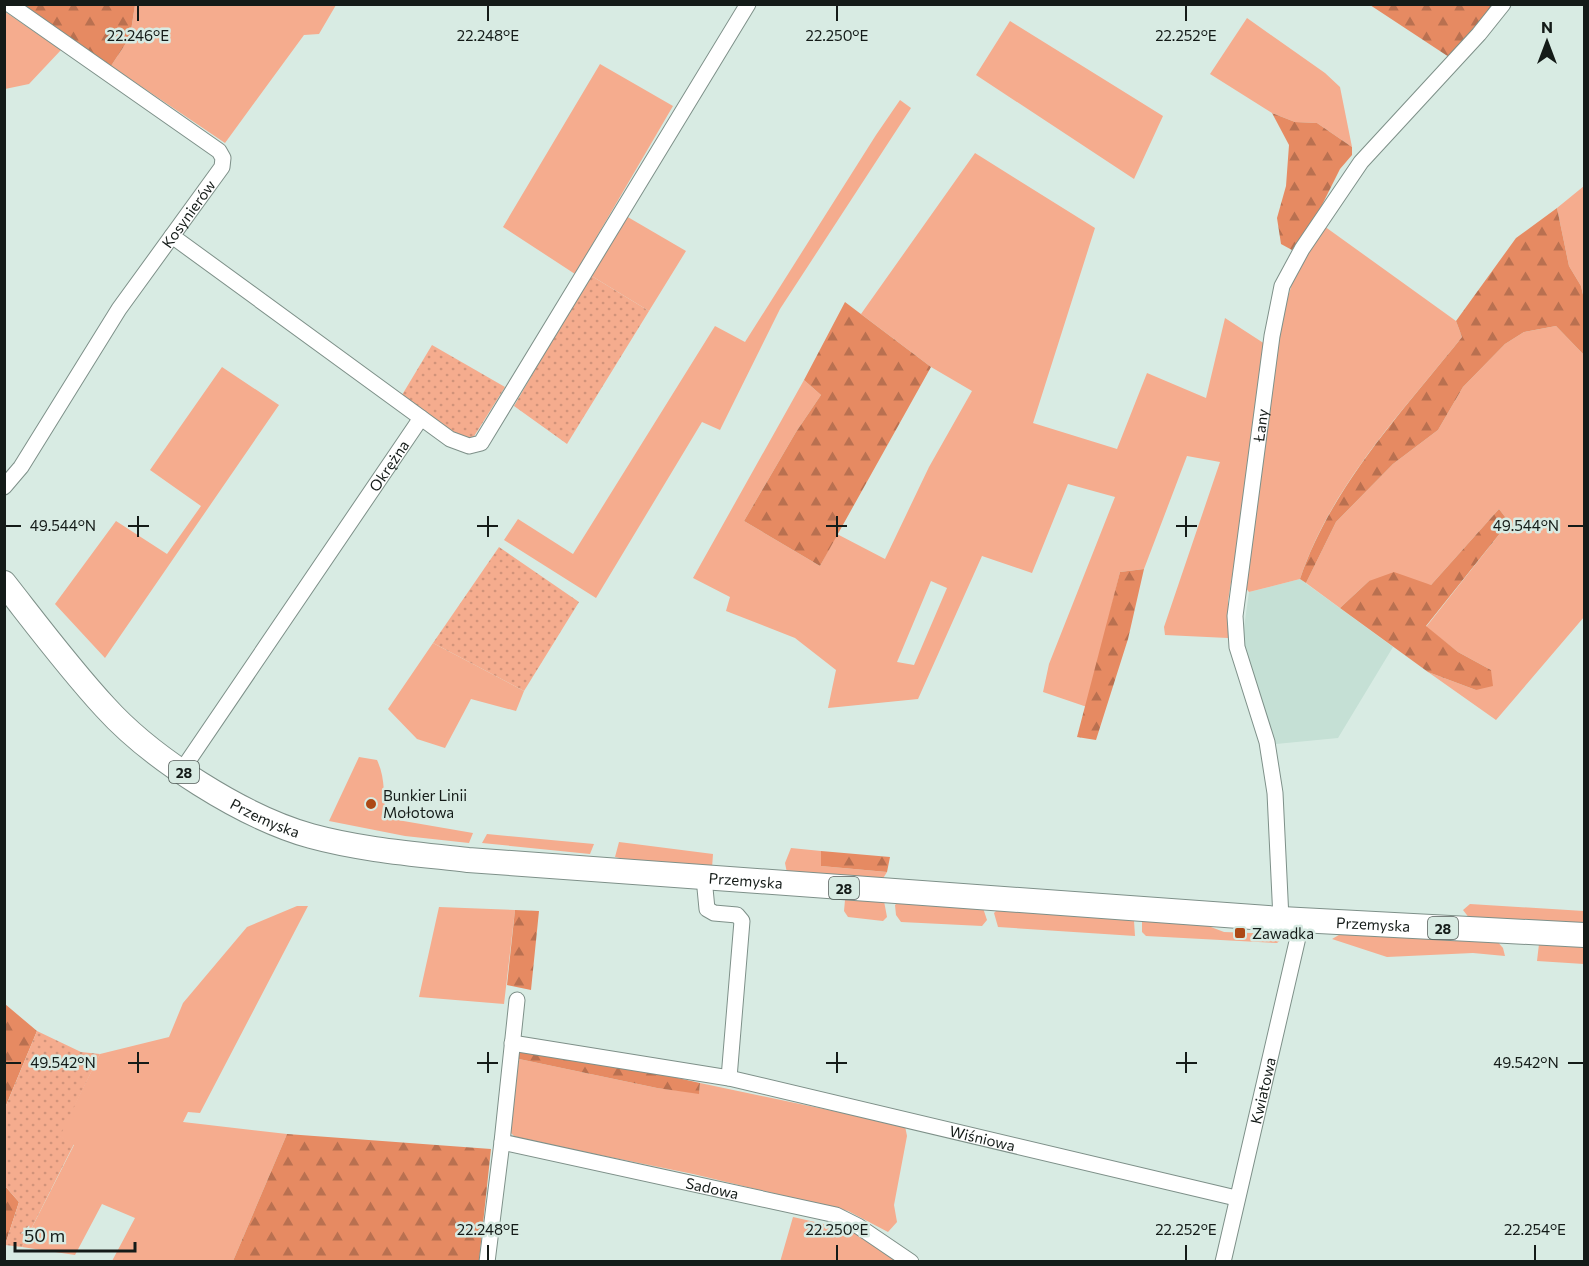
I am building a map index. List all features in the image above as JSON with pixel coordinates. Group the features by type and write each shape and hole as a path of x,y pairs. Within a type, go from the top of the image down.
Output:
{"main road":[{"name":"Przemyska","path":"4,583 106,708 140,740 182,770 248,810 310,835 355,845 468,860 1291,919 1584,935"}],"street":[{"name":"Kosynierów","path":"4,487 21,466 119,309 222,167 223,158 219,151 9,4"},
{"path":"172,236 450,439 469,446 481,443 748,4"},
{"name":"Łany","path":"1291,919 1267,742 1237,647 1235,615 1272,336 1282,286 1302,249 1361,162 1419,100 1454,58 1479,34 1503,4"},
{"name":"Okrężna","path":"182,770 421,418"},
{"path":"704,878 707,909 714,913 737,915 742,921 729,1078"},
{"name":"Kwiatowa","path":"1222,1262 1291,919"},
{"path":"487,1262 517,1000"},
{"name":"Wiśniowa","path":"512,1043 729,1078 1236,1198"},
{"name":"Sadowa","path":"502,1142 836,1215 858,1226 911,1262"}],"shaded area":[{"path":"135,5 336,5 319,34 304,35 225,143 111,66 130,37"},
{"path":"4,11 61,50 29,84 5,89"},
{"path":"1247,18 1325,73 1340,87 1352,147 1317,123 1295,122 1272,113 1210,74"},
{"path":"1010,21 1163,116 1134,179 976,75"},
{"path":"600,64 673,106 575,274 503,227"},
{"path":"900,100 911,108 780,309 720,430 702,422 596,598 504,540 518,519 573,554 715,326 745,342"},
{"path":"975,153 1095,228 1033,423 1117,449 1147,373 1206,398 1225,318 1265,344 1252,454 1228,601 1228,638 1165,635 1164,627 1220,462 1187,456 1144,569 1120,572 1087,707 1043,692 1049,664 1115,497 1068,484 1032,573 982,556 918,699 828,708 836,670 795,638 726,611 730,597 693,578 804,380 821,395 796,432 744,521 820,566 837,534 885,559 929,467 972,391 931,367 861,314","holes":["931,581 947,588 914,665 897,662"]},
{"path":"1584,186 1584,299 1581,286 1569,266 1557,208"},
{"path":"626,216 686,251 649,311 590,275"},
{"path":"1324,226 1456,321 1462,337 1370,451 1349,481 1313,545 1300,579 1249,592 1245,587 1281,320 1294,277"},
{"path":"590,275 649,311 567,444 514,406"},
{"path":"1556,326 1584,355 1584,617 1496,720 1428,672 1476,690 1491,670 1458,652 1426,627 1509,522 1499,509 1431,585 1369,581 1340,608 1306,583 1336,522 1393,464 1438,430 1463,387 1505,344 1524,332"},
{"path":"432,345 505,387 473,438 458,437 402,395"},
{"path":"222,367 279,405 105,658 55,604 116,521 167,554 201,506 150,470"},
{"path":"499,547 579,602 524,691 433,643"},
{"path":"1300,579 1393,647 1338,738 1276,744 1242,642 1249,592"},
{"path":"433,643 524,691 516,711 471,699 445,748 417,739 388,709"},
{"path":"359,757 377,760 383,781 386,818 473,833 469,843 405,836 329,821"},
{"path":"487,834 594,844 590,854 482,843"},
{"path":"619,842 713,854 712,868 637,862 615,857"},
{"path":"791,848 821,851 821,866 887,872 882,880 787,873 785,863"},
{"path":"845,900 884,901 887,917 883,921 848,917 844,911"},
{"path":"898,902 983,908 987,920 982,926 901,922 896,915 895,905"},
{"path":"1470,904 1584,911 1584,926 1470,919 1463,910"},
{"path":"297,906 308,906 200,1113 188,1112 183,1122 287,1134 233,1261 112,1261 135,1218 102,1204 75,1255 22,1247 74,1145 59,1136 100,1054 169,1037 183,1003 247,927"},
{"path":"439,907 515,910 504,1004 419,997"},
{"path":"997,910 1131,919 1134,921 1135,936 998,927 994,913"},
{"path":"1142,920 1203,924 1224,932 1277,934 1282,939 1277,943 1146,936 1142,932"},
{"path":"1344,932 1496,940 1503,948 1505,956 1473,953 1387,957 1332,939"},
{"path":"1539,944 1584,947 1584,964 1537,961"},
{"path":"37,1031 81,1052 100,1054 60,1136 74,1144 22,1247 5,1245 19,1202 5,1186 5,1108"},
{"path":"519,1059 657,1088 699,1093 700,1083 905,1126 907,1136 894,1205 897,1222 888,1232 848,1211 693,1174 516,1138 509,1131"},
{"path":"793,1217 859,1232 901,1262 780,1262"}],"green space":[{"path":"19,5 135,5 130,37 111,66"},
{"path":"1370,5 1493,5 1449,57"},
{"path":"1272,113 1295,122 1317,123 1352,147 1352,155 1340,169 1321,207 1292,250 1281,244 1277,218 1286,186 1289,145"},
{"path":"1557,208 1569,266 1581,286 1584,299 1584,355 1556,326 1524,332 1505,344 1463,387 1438,430 1393,464 1336,522 1306,583 1300,579 1313,545 1349,482 1393,422 1462,337 1456,321 1516,238"},
{"path":"845,302 931,367 820,566 744,521 796,432 821,395 804,380"},
{"path":"1499,509 1509,522 1426,626 1458,652 1491,670 1493,686 1476,690 1428,672 1340,608 1369,581 1394,572 1431,585"},
{"path":"1144,569 1128,639 1096,740 1077,737 1120,572"},
{"path":"821,851 890,857 887,872 821,866"},
{"path":"515,910 539,911 531,990 507,985"},
{"path":"5,1004 37,1031 5,1108"},
{"path":"519,1049 616,1064 700,1083 699,1094 657,1088 519,1059"},
{"path":"287,1134 491,1149 479,1261 233,1261"},
{"path":"5,1186 19,1202 5,1245"}],"place":[{"name":"Bunkier Linii Mołotowa","path":"371,804"},
{"name":"Zawadka","path":"1240,933"}]}
